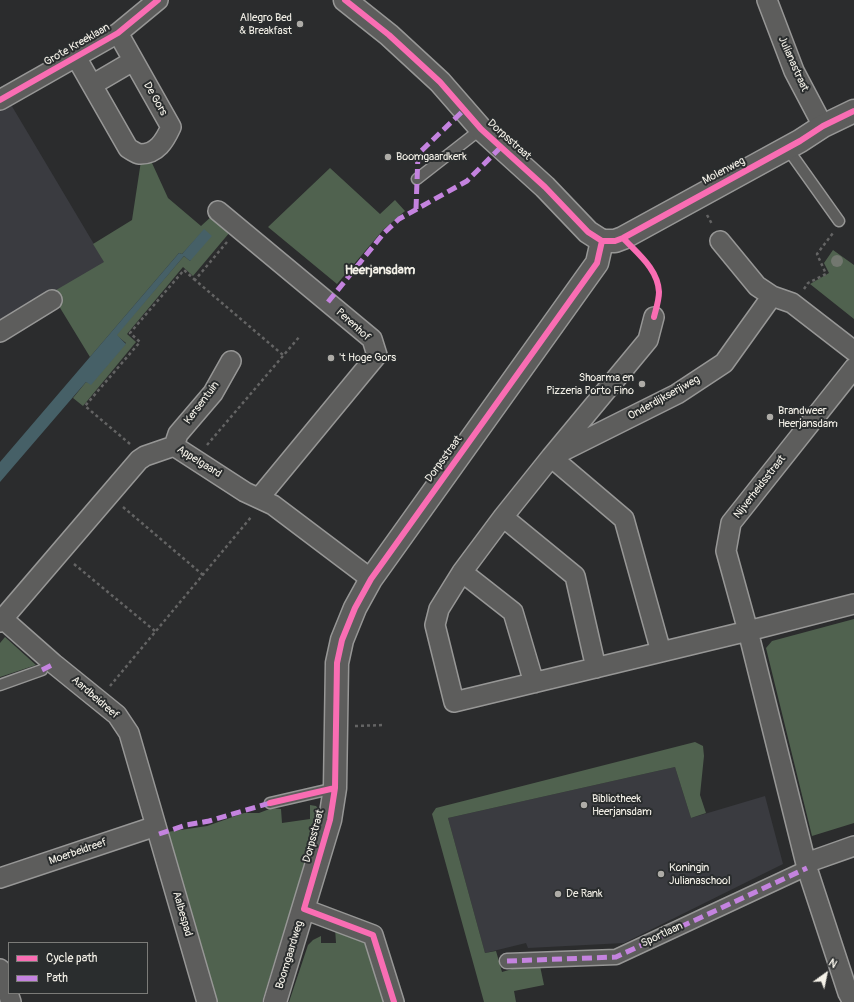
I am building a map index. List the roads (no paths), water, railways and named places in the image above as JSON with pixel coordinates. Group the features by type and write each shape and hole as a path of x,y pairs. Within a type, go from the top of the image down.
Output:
{"main road":[{"name":"Dorpsstraat","path":"304,909 330,820 335,788 337,663 342,640 355,608 371,579 597,263 602,241 588,232 545,187 481,129 440,82 389,35 344,0"},
{"name":"Molenweg","path":"602,241 615,241 623,238 787,148 823,126 854,111"},
{"name":"Boomgaardweg","path":"275,1002 304,909"}],"street":[{"name":"Grote Kreeklaan","path":"0,100 118,33 158,0"},
{"name":"Julianastraat","path":"767,0 794,70 823,126"},
{"name":"De Gors","path":"76,58 128,148 138,154 150,152 158,148 165,140 171,127 118,33"},
{"path":"92,85 133,61"},
{"name":"Perenhof","path":"218,211 372,339 377,355 262,500"},
{"path":"720,241 757,286 772,296 792,303 854,351"},
{"name":"Onderdijkserijweg","path":"550,457 677,394 724,363 772,296"},
{"path":"0,332 52,300"},
{"name":"Onderdijkserijweg","path":"534,683 454,702 435,625 439,609 462,572 503,517 550,457 648,340 654,317"},
{"name":"Kersentuin","path":"174,446 178,434 213,393 231,360"},
{"name":"Nijverheidsstraat","path":"748,631 726,551 731,523 854,368"},
{"name":"Appelgaard","path":"1,620 139,460 144,456 174,446 245,492 273,505 371,579"},
{"path":"550,457 624,519 661,652"},
{"path":"503,517 575,576 596,668"},
{"path":"462,572 513,612 534,683 854,604"},
{"name":"Aardbeidreef","path":"1,620 117,716 129,733 156,826"},
{"path":"748,631 806,865 852,995"},
{"name":"Moerbeidreef","path":"0,878 156,826"},
{"name":"Aalbespad","path":"156,826 207,1002"},
{"path":"806,865 854,846"},
{"name":"Sportlaan","path":"507,961 616,957 806,865"},
{"path":"304,909 372,934 394,1002"},
{"path":"0,969 8,993"}],"lane":[{"path":"417,179 481,129"},
{"path":"787,148 837,225"},
{"path":"0,685 42,670"},
{"path":"270,803 335,788"}],"water":[{"path":"204,229 212,236 190,261 184,256 117,335 126,344 91,385 86,382 0,482 0,462 179,253 182,254"}],"place":[{"name":"Allegro Bed & Breakfast","path":"300,24"},
{"name":"Boomgaardkerk","path":"388,157"},
{"name":"'t Hoge Gors","path":"331,358"},
{"name":"Shoarma en Pizzeria Porto Fino","path":"642,384"},
{"name":"Brandweer Heerjansdam","path":"770,417"},
{"name":"Bibliotheek Heerjansdam","path":"584,805"},
{"name":"Koningin Julianaschool","path":"661,874"},
{"name":"De Rank","path":"558,894"}],"district":[{"name":"Heerjansdam","path":"380,271"}]}
